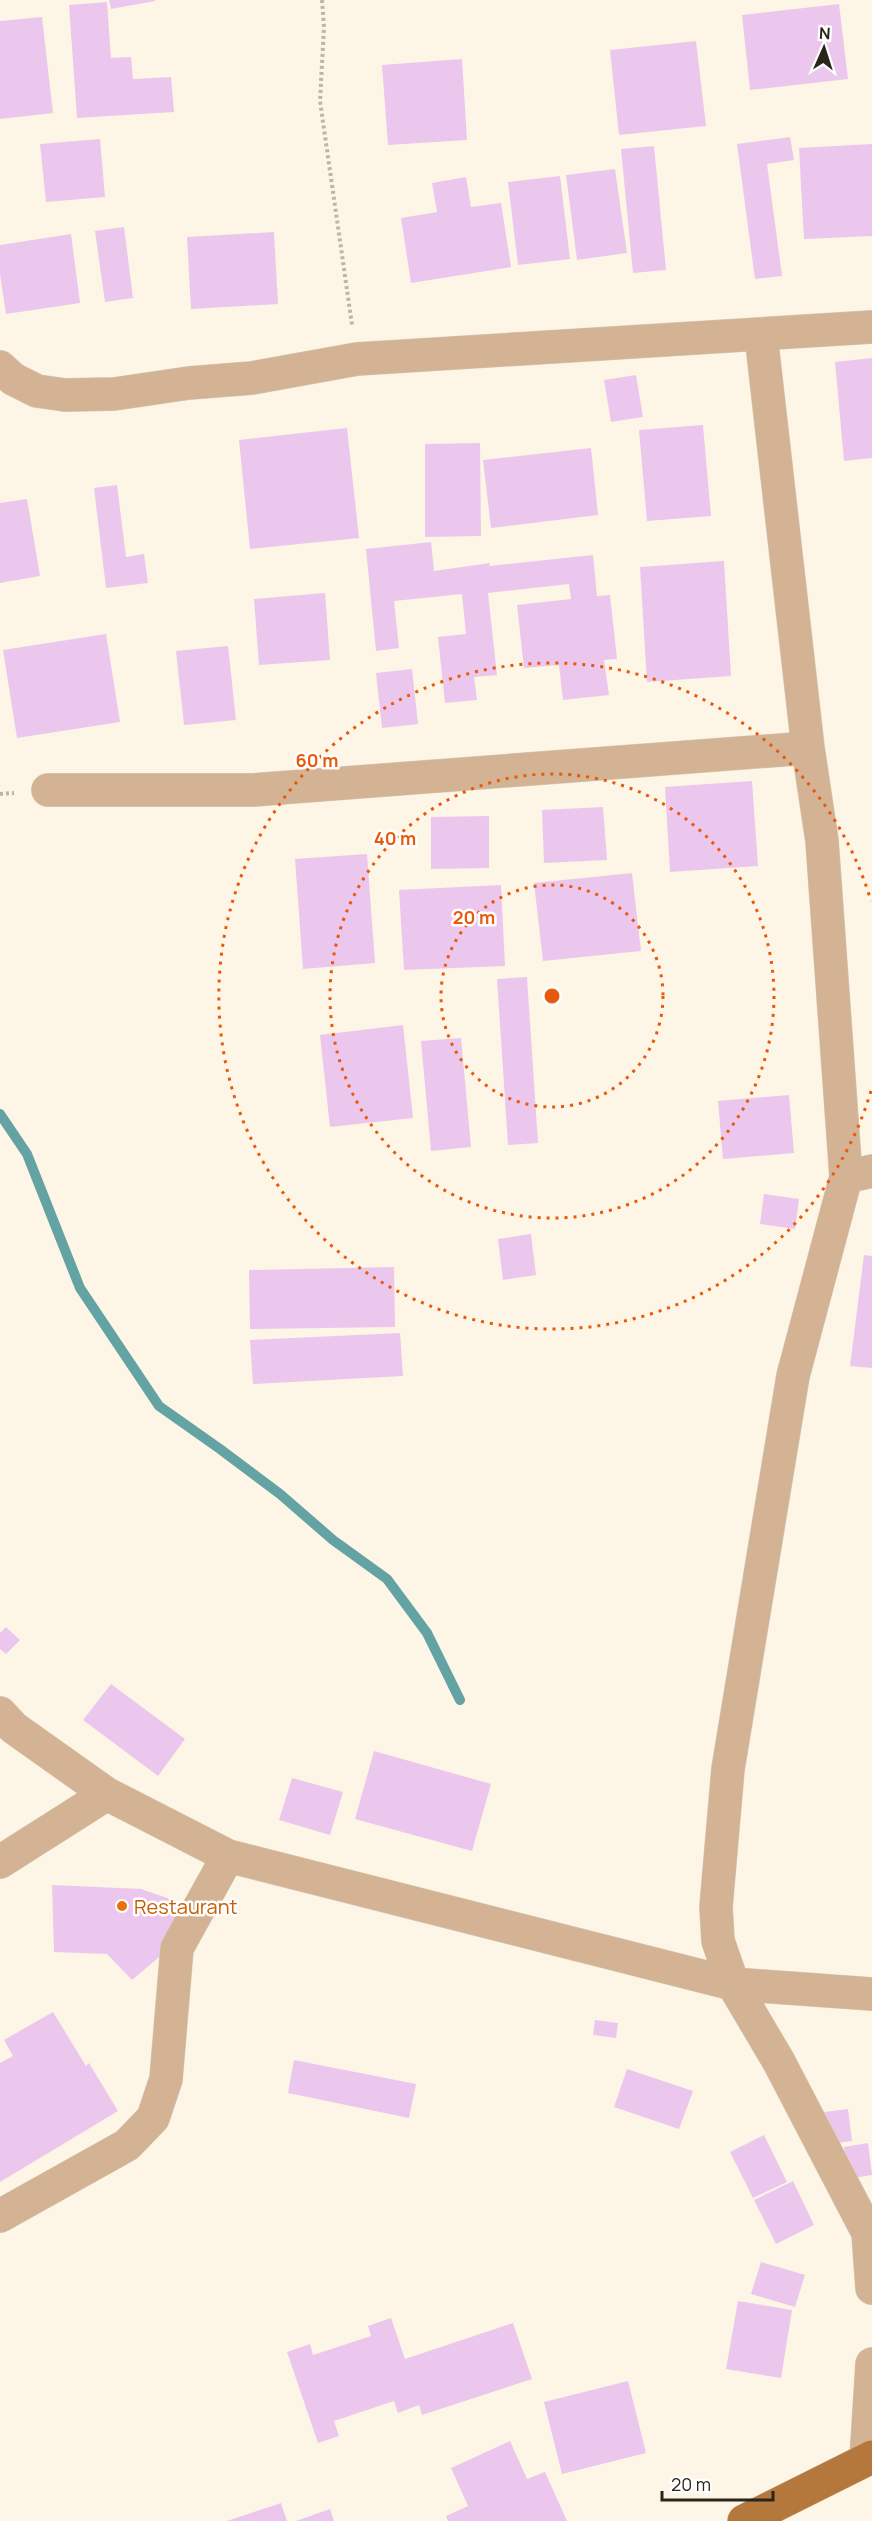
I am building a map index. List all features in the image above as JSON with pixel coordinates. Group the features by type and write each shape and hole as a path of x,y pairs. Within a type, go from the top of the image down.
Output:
{"main road":[{"path":"747,2521 869,2458"}],"street":[{"path":"0,367 13,379 37,391 65,394 114,394 189,383 252,378 357,359 872,327"},
{"path":"761,335 808,748 822,841 859,1174 793,1376 728,1769 716,1907 718,1941 733,1984 779,2062 870,2234 872,2288"},
{"path":"48,790 252,790 808,748"},
{"path":"0,1713 14,1728 108,1794 171,1829 228,1856 733,1984 872,1994"},
{"path":"0,1862 108,1794"},
{"path":"0,2217 127,2145 153,2118 166,2079 177,1948 228,1856"},
{"path":"869,2458 872,2364"}],"path":[{"path":"322,0 324,27 320,101 357,359"}],"building":[{"path":"109,0 155,0 155,1 111,9"},
{"path":"107,2 111,58 131,57 133,79 171,77 174,112 77,118 69,5"},
{"path":"839,4 848,79 750,90 742,15"},
{"path":"42,17 53,113 0,119 0,21"},
{"path":"696,41 706,126 619,135 610,50"},
{"path":"462,59 467,140 388,145 382,65"},
{"path":"790,137 794,160 767,164 782,276 755,279 737,144"},
{"path":"100,139 105,197 46,202 40,144"},
{"path":"872,144 872,236 804,239 799,148"},
{"path":"654,146 666,270 633,273 621,149"},
{"path":"615,169 627,253 577,260 566,175"},
{"path":"560,176 570,259 518,265 508,182"},
{"path":"466,177 471,207 501,203 511,267 411,283 401,218 437,212 432,183"},
{"path":"124,227 133,298 105,302 95,231"},
{"path":"274,232 278,304 191,309 187,237"},
{"path":"71,234 80,303 6,314 0,274 0,245"},
{"path":"872,358 872,458 844,461 835,362"},
{"path":"636,375 643,417 611,422 604,380"},
{"path":"703,425 711,516 647,521 639,430"},
{"path":"347,428 359,538 250,549 239,440"},
{"path":"480,443 481,536 425,537 425,444"},
{"path":"591,448 598,515 491,528 483,460"},
{"path":"117,485 126,557 144,554 148,583 106,588 94,488"},
{"path":"27,499 40,576 0,583 0,503"},
{"path":"431,542 434,571 490,563 489,566 593,555 597,596 610,595 617,659 604,660 609,695 563,700 559,665 524,668 517,605 571,599 569,584 488,593 497,675 474,677 477,700 445,703 438,637 466,634 462,594 394,601 399,648 376,651 366,549"},
{"path":"724,561 731,676 647,682 640,567"},
{"path":"325,593 330,660 259,665 254,599"},
{"path":"106,634 120,722 17,738 3,650"},
{"path":"228,646 236,720 184,725 176,651"},
{"path":"412,669 418,724 382,728 376,673"},
{"path":"752,781 758,866 670,872 665,787"},
{"path":"603,807 607,860 544,863 542,810"},
{"path":"489,816 489,868 431,869 431,817"},
{"path":"367,854 375,963 303,969 295,859"},
{"path":"632,873 641,951 543,961 534,883"},
{"path":"501,885 505,966 404,970 399,890"},
{"path":"527,977 538,1143 508,1145 497,979"},
{"path":"403,1025 413,1118 330,1127 320,1035"},
{"path":"461,1038 471,1147 431,1151 421,1041"},
{"path":"789,1095 794,1153 723,1159 718,1101"},
{"path":"764,1194 799,1199 795,1229 760,1224"},
{"path":"531,1234 536,1275 503,1280 498,1239"},
{"path":"864,1255 872,1256 872,1368 850,1366"},
{"path":"394,1267 395,1327 250,1329 249,1270"},
{"path":"400,1333 403,1376 253,1384 250,1340"},
{"path":"6,1627 20,1640 6,1654 0,1649 0,1633"},
{"path":"111,1684 185,1739 158,1776 83,1720"},
{"path":"374,1751 491,1784 472,1851 355,1819"},
{"path":"292,1778 343,1792 330,1835 279,1820"},
{"path":"52,1885 141,1889 197,1908 164,1953 132,1980 107,1954 54,1952"},
{"path":"53,2012 86,2066 89,2063 118,2111 0,2182 0,2063 13,2056 4,2040"},
{"path":"595,2020 618,2023 616,2038 593,2035"},
{"path":"294,2060 416,2084 409,2118 288,2093"},
{"path":"627,2069 693,2091 679,2129 614,2107"},
{"path":"848,2109 852,2141 829,2144 824,2112"},
{"path":"764,2135 787,2182 753,2198 730,2152"},
{"path":"868,2143 872,2175 848,2179 844,2147"},
{"path":"793,2181 814,2225 776,2244 754,2200"},
{"path":"761,2262 805,2275 795,2307 751,2294"},
{"path":"738,2301 792,2310 781,2378 726,2369"},
{"path":"391,2318 405,2359 513,2323 532,2379 422,2415 419,2405 398,2413 394,2401 334,2421 339,2436 318,2443 287,2352 310,2344 313,2355 371,2336 368,2326"},
{"path":"628,2381 646,2453 562,2474 544,2402"},
{"path":"510,2441 527,2479 545,2472 567,2521 448,2521 446,2516 468,2506 451,2468"},
{"path":"281,2503 287,2521 227,2521"},
{"path":"330,2509 334,2521 296,2521"}],"waterway":[{"path":"0,1114 27,1154 80,1288 159,1406 280,1494 333,1540 387,1579 427,1633 460,1700"}],"place":[{"name":"Restaurant","path":"122,1906"}]}
